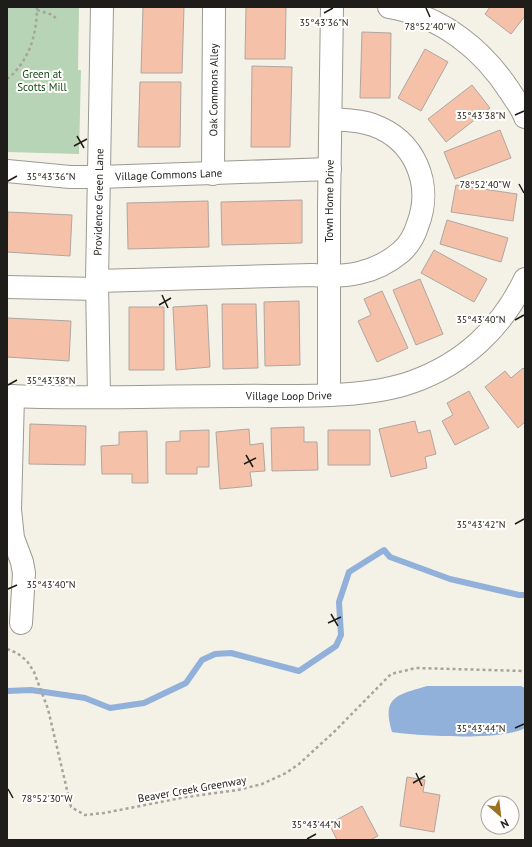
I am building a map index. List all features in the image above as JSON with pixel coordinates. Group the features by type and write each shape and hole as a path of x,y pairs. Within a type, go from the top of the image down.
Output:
{"street":[{"name":"Providence Green Lane","path":"99,397 97,285 102,7"},
{"name":"Oak Commons Alley","path":"213,174 214,7"},
{"name":"Town Home Drive","path":"329,394 332,7"},
{"path":"389,7 405,10 431,21 467,41 483,55 502,78 525,117"},
{"path":"7,287 97,285 312,275 329,277 348,276 366,272 384,264 402,251 416,233 422,215 424,196 422,177 415,161 404,146 387,132 372,124 331,119"},
{"name":"Village Commons Lane","path":"7,171 70,177 99,177 330,169"},
{"name":"Village Loop Drive","path":"10,396 99,397 329,394 387,389 412,382 457,360 485,337 518,295 525,279"},
{"path":"10,396 10,510 13,538 22,562 24,573 21,623"}],"path":[{"path":"7,79 15,73 32,46 37,26 37,9 53,15 57,20"},
{"name":"Beaver Creek Greenway","path":"7,649 17,653 27,661 34,672 48,709 71,807 85,815 104,814 186,797 244,789 262,784 286,773 300,764 335,731 391,674 416,668 525,671"}],"green space":[{"name":"Green at Scotts Mill","path":"7,7 79,7 78,70 81,70 79,154 7,152"}],"water":[{"path":"427,686 521,686 525,688 525,728 499,735 480,736 440,736 392,732 389,720 389,711 394,699 400,695"}],"building":[{"path":"143,7 184,7 182,73 141,73"},
{"path":"246,7 286,7 285,59 245,59"},
{"path":"490,7 525,7 525,16 511,34 485,14"},
{"path":"362,32 391,33 390,98 360,98"},
{"path":"425,49 448,62 421,111 398,98"},
{"path":"252,66 292,67 290,147 251,147"},
{"path":"140,82 181,82 180,147 138,147"},
{"path":"472,85 490,108 446,142 428,119"},
{"path":"500,130 511,158 455,179 444,152"},
{"path":"456,185 517,194 513,221 451,212"},
{"path":"302,200 302,243 222,245 221,202"},
{"path":"208,201 209,247 128,249 127,203"},
{"path":"8,212 72,215 70,256 7,252"},
{"path":"447,220 508,238 501,262 440,244"},
{"path":"434,250 487,279 474,302 421,273"},
{"path":"420,279 443,334 416,345 393,290"},
{"path":"382,291 408,348 377,362 358,321 371,315 364,299"},
{"path":"299,301 300,365 265,366 264,302"},
{"path":"222,304 256,304 258,368 223,369"},
{"path":"207,305 210,367 176,370 173,307"},
{"path":"129,307 164,307 164,370 129,370"},
{"path":"7,318 71,321 69,361 7,357"},
{"path":"523,368 525,370 525,422 518,428 485,387 505,371 511,378"},
{"path":"469,391 489,428 455,445 442,421 453,415 447,403"},
{"path":"415,421 418,433 430,430 436,454 425,457 427,468 391,477 379,429"},
{"path":"30,424 86,426 85,465 29,464"},
{"path":"304,427 304,442 317,442 318,470 272,471 271,428"},
{"path":"249,429 250,445 263,443 265,471 250,472 252,486 220,489 216,432"},
{"path":"209,430 209,467 197,467 197,474 166,474 166,442 180,441 180,431"},
{"path":"328,430 370,430 370,465 328,465"},
{"path":"147,431 148,483 132,483 132,474 102,474 101,446 119,445 119,432"},
{"path":"407,777 425,780 423,792 440,795 434,832 400,826"},
{"path":"362,806 378,836 370,840 337,840 329,824"}],"waterway":[{"path":"7,691 31,690 85,698 110,708 144,703 186,683 202,660 215,654 231,653 299,671 336,646 341,635 339,602 349,572 384,550 390,557 450,579 519,595 525,595"}]}
